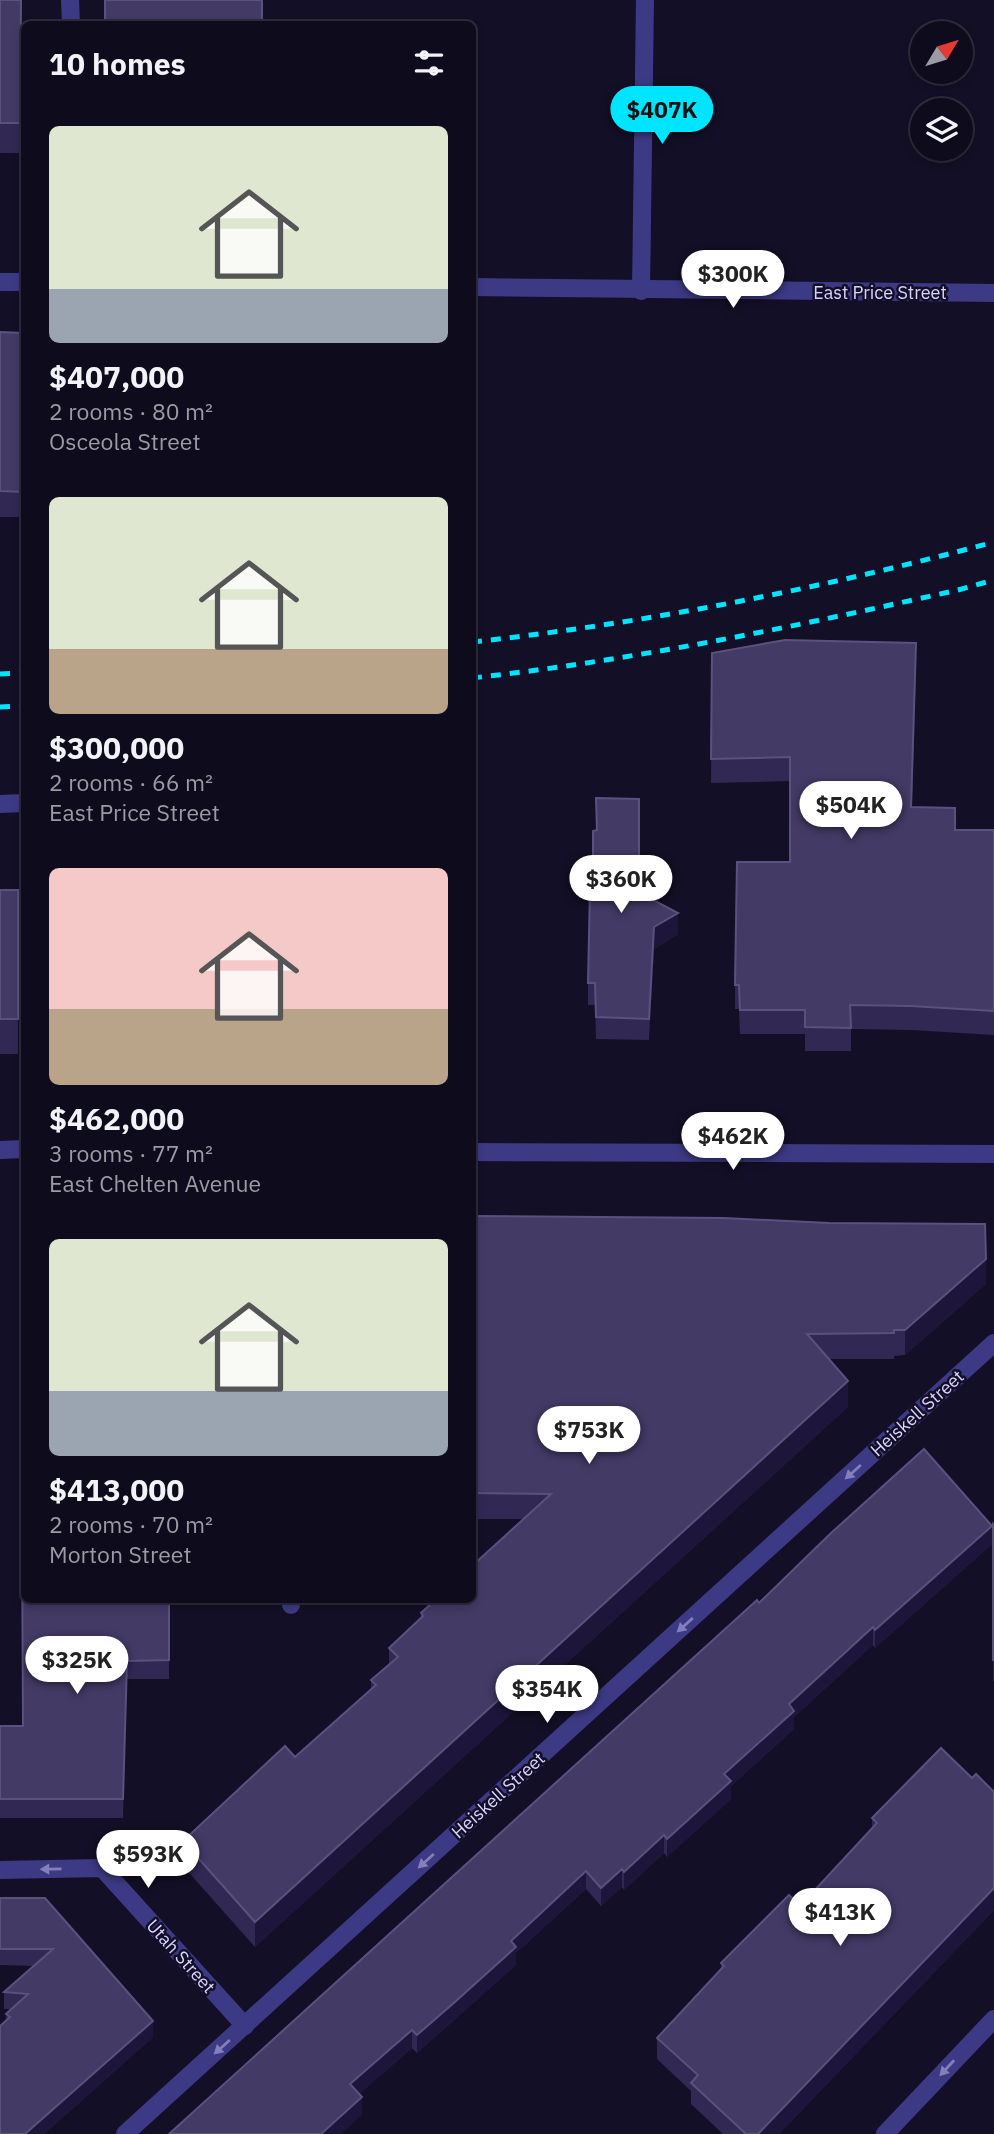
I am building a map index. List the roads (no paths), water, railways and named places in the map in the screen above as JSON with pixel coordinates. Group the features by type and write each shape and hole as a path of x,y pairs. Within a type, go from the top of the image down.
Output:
{"street":[{"path":"70,0 71,21"},
{"path":"641,291 645,0"},
{"path":"0,282 21,282"},
{"name":"East Price Street","path":"476,287 994,293"},
{"path":"0,804 21,803"},
{"path":"0,1150 21,1149"},
{"path":"476,1152 994,1154"},
{"name":"Heiskell Street","path":"125,2134 994,1343"},
{"name":"Utah Street","path":"0,1870 102,1868 244,2026"},
{"path":"885,2134 994,2019"}],"railway":[{"path":"476,642 604,625 735,602 801,589 994,542"},
{"path":"476,678 594,662 716,641 994,580"},
{"path":"0,674 21,673"},
{"path":"0,707 21,706"}]}
